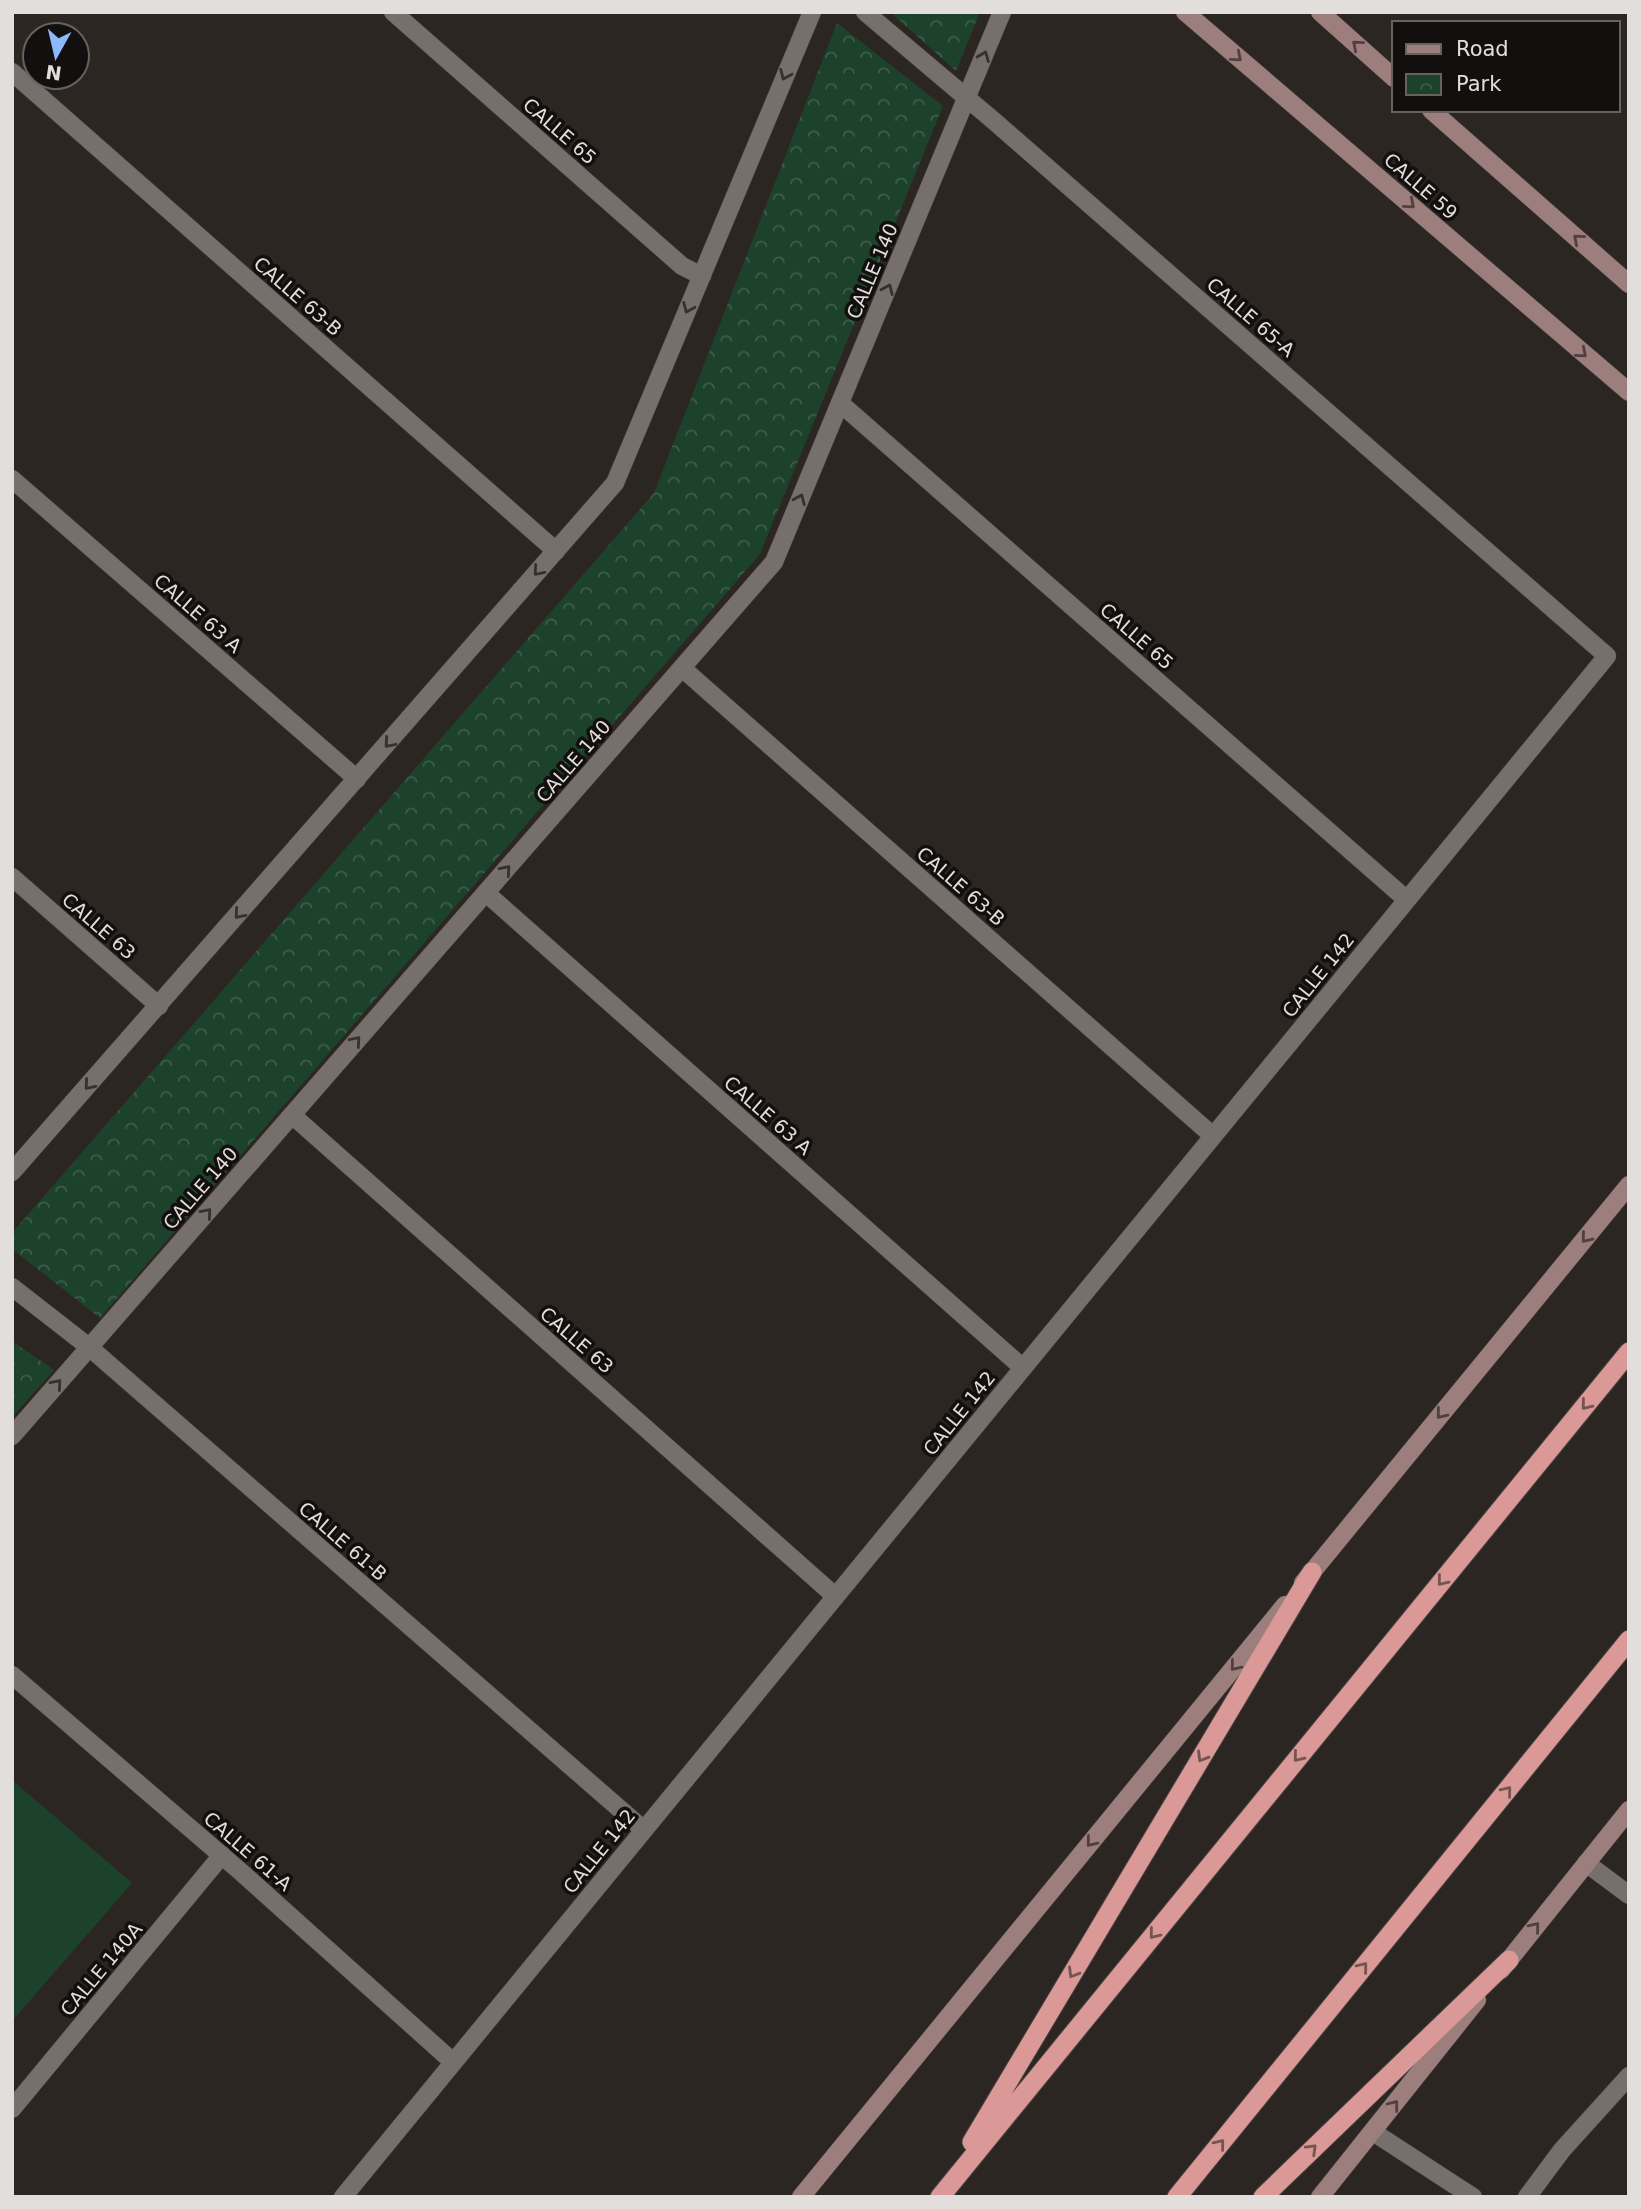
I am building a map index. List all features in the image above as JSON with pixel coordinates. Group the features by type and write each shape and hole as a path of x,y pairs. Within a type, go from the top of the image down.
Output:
{"highway":[{"path":"940,2197 1629,1352"},
{"path":"940,2197 1312,1572"},
{"path":"1177,2197 1629,1640"},
{"path":"1263,2197 1509,1960"}],"main road":[{"name":"CALLE 59","path":"1185,12 1629,392"},
{"path":"1320,12 1392,76"},
{"path":"1433,112 1629,284"},
{"path":"801,2197 1629,1185"},
{"path":"1320,2197 1629,1810"}],"street":[{"name":"CALLE 65","path":"393,12 682,266 702,276"},
{"path":"12,1172 615,483 812,12"},
{"name":"CALLE 65-A","path":"865,12 1607,656"},
{"name":"CALLE 140","path":"12,1436 774,562 1002,12"},
{"name":"CALLE 63-B","path":"12,72 556,551"},
{"name":"CALLE 65","path":"840,403 1407,900"},
{"name":"CALLE 63 A","path":"12,479 357,779"},
{"name":"CALLE 142","path":"343,2197 1607,656"},
{"name":"CALLE 63-B","path":"682,668 1213,1136"},
{"name":"CALLE 63","path":"12,877 159,1006"},
{"name":"CALLE 63 A","path":"486,893 1023,1368"},
{"name":"CALLE 63","path":"292,1115 835,1596"},
{"name":"CALLE 61-B","path":"12,1287 89,1347 643,1830"},
{"name":"CALLE 61-A","path":"12,1675 222,1855 453,2062"},
{"name":"CALLE 140A","path":"12,2109 222,1855"},
{"path":"1586,1863 1629,1895"},
{"path":"1527,2197 1562,2150 1629,2076"},
{"path":"1373,2132 1473,2197"}],"green space":[{"path":"890,12 980,12 956,71"},
{"path":"837,23 943,106 760,554 100,1318 12,1249 12,1233 654,493"},
{"path":"12,1341 54,1370 12,1417"},
{"path":"12,1780 132,1883 12,2021"}]}
